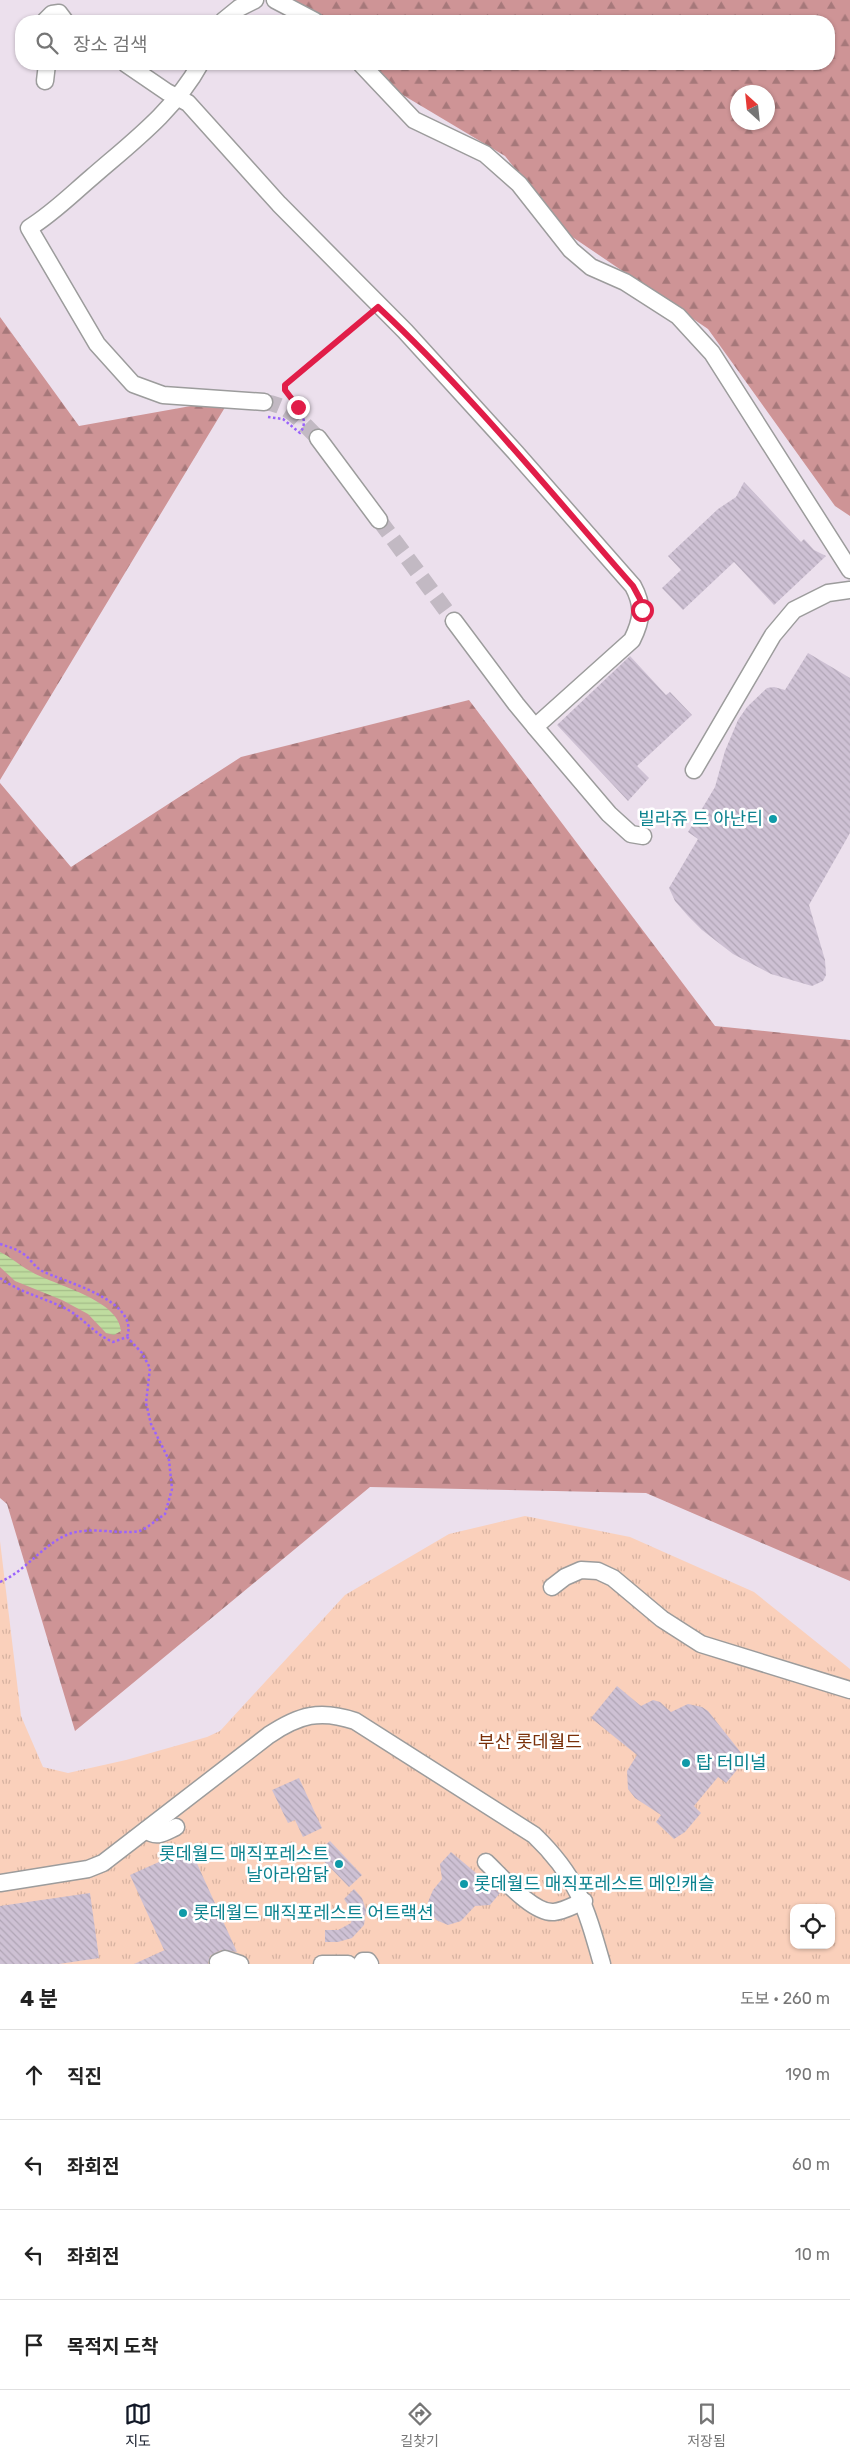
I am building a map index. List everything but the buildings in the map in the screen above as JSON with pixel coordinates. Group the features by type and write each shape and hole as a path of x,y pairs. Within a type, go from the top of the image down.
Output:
{"street":[{"path":"228,15 255,0"},
{"path":"274,0 303,15"},
{"path":"45,81 46,70"},
{"path":"135,70 166,92 188,103 278,204 378,307 405,331 633,586 640,599 642,610 639,625 632,640 535,727"},
{"path":"197,70 186,89 130,144 53,210 29,228 96,344 133,384 163,394 265,409"},
{"path":"367,70 414,120 485,154 519,184 571,250 591,267 625,282 678,316 701,339 712,353 850,570"},
{"path":"318,438 379,520"},
{"path":"694,770 773,635 794,610 828,593 850,590"},
{"path":"454,621 516,704 608,814 631,834 643,836"},
{"path":"552,1587 581,1570 598,1571 619,1582 662,1619 701,1644 850,1690"},
{"path":"0,1883 88,1869 103,1863 269,1735 289,1722 308,1716 334,1714 355,1721 534,1835 562,1864 576,1885 584,1901 602,1964"},
{"path":"146,1830 152,1834 160,1835 176,1827"},
{"path":"486,1862 533,1906 544,1911 554,1912 584,1901"},
{"path":"221,1964 218,1962 225,1959 240,1964"},
{"path":"361,1964 364,1960 370,1964"},
{"path":"322,1964 348,1964"}],"path":[{"path":"265,409 284,419 300,433 304,422 303,415 285,390 285,385 378,307"},
{"path":"0,1244 13,1248 25,1255 37,1268 51,1276 95,1292 112,1304 125,1318 129,1330 127,1337"},
{"path":"0,1278 13,1288 69,1311 101,1337 113,1342 127,1337"},
{"path":"0,1582 13,1576 49,1546 70,1533 105,1529 139,1531 165,1514 172,1488 169,1460 150,1424 146,1403 150,1368 142,1353 127,1337"}],"green space":[{"path":"291,0 850,0 850,516 835,506 708,329 565,232 505,156 361,70 835,70 835,15 305,15"},
{"path":"0,317 79,426 230,399 0,780"},
{"path":"469,700 715,1026 850,1040 850,1581 646,1493 370,1487 75,1731 7,1504 0,1498 0,783 71,867 241,757"},
{"name":"부산 롯데월드","path":"525,1516 630,1537 754,1592 850,1669 850,1964 0,1964 0,1541 21,1716 43,1767 68,1773 126,1760 207,1737 220,1731 345,1595 449,1534"}],"shaded area":[{"path":"0,1252 30,1271 97,1302 109,1310 117,1320 121,1331 114,1335 106,1333 88,1314 62,1300 15,1281 0,1267"}],"tunnel":[{"path":"264,402 288,410 318,438"},
{"path":"379,520 454,621"}],"place":[{"name":"빌라쥬 드 아난티","path":"773,819"},
{"name":"탑 터미널","path":"686,1763"},
{"name":"롯데월드 매직포레스트 날아라암닭","path":"339,1864"},
{"name":"롯데월드 매직포레스트 메인캐슬","path":"464,1884"},
{"name":"롯데월드 매직포레스트 어트랙션","path":"183,1913"}],"route":[{"path":"298,407 285,390 285,385 378,307 405,331 633,586 640,599 642,610"}]}
